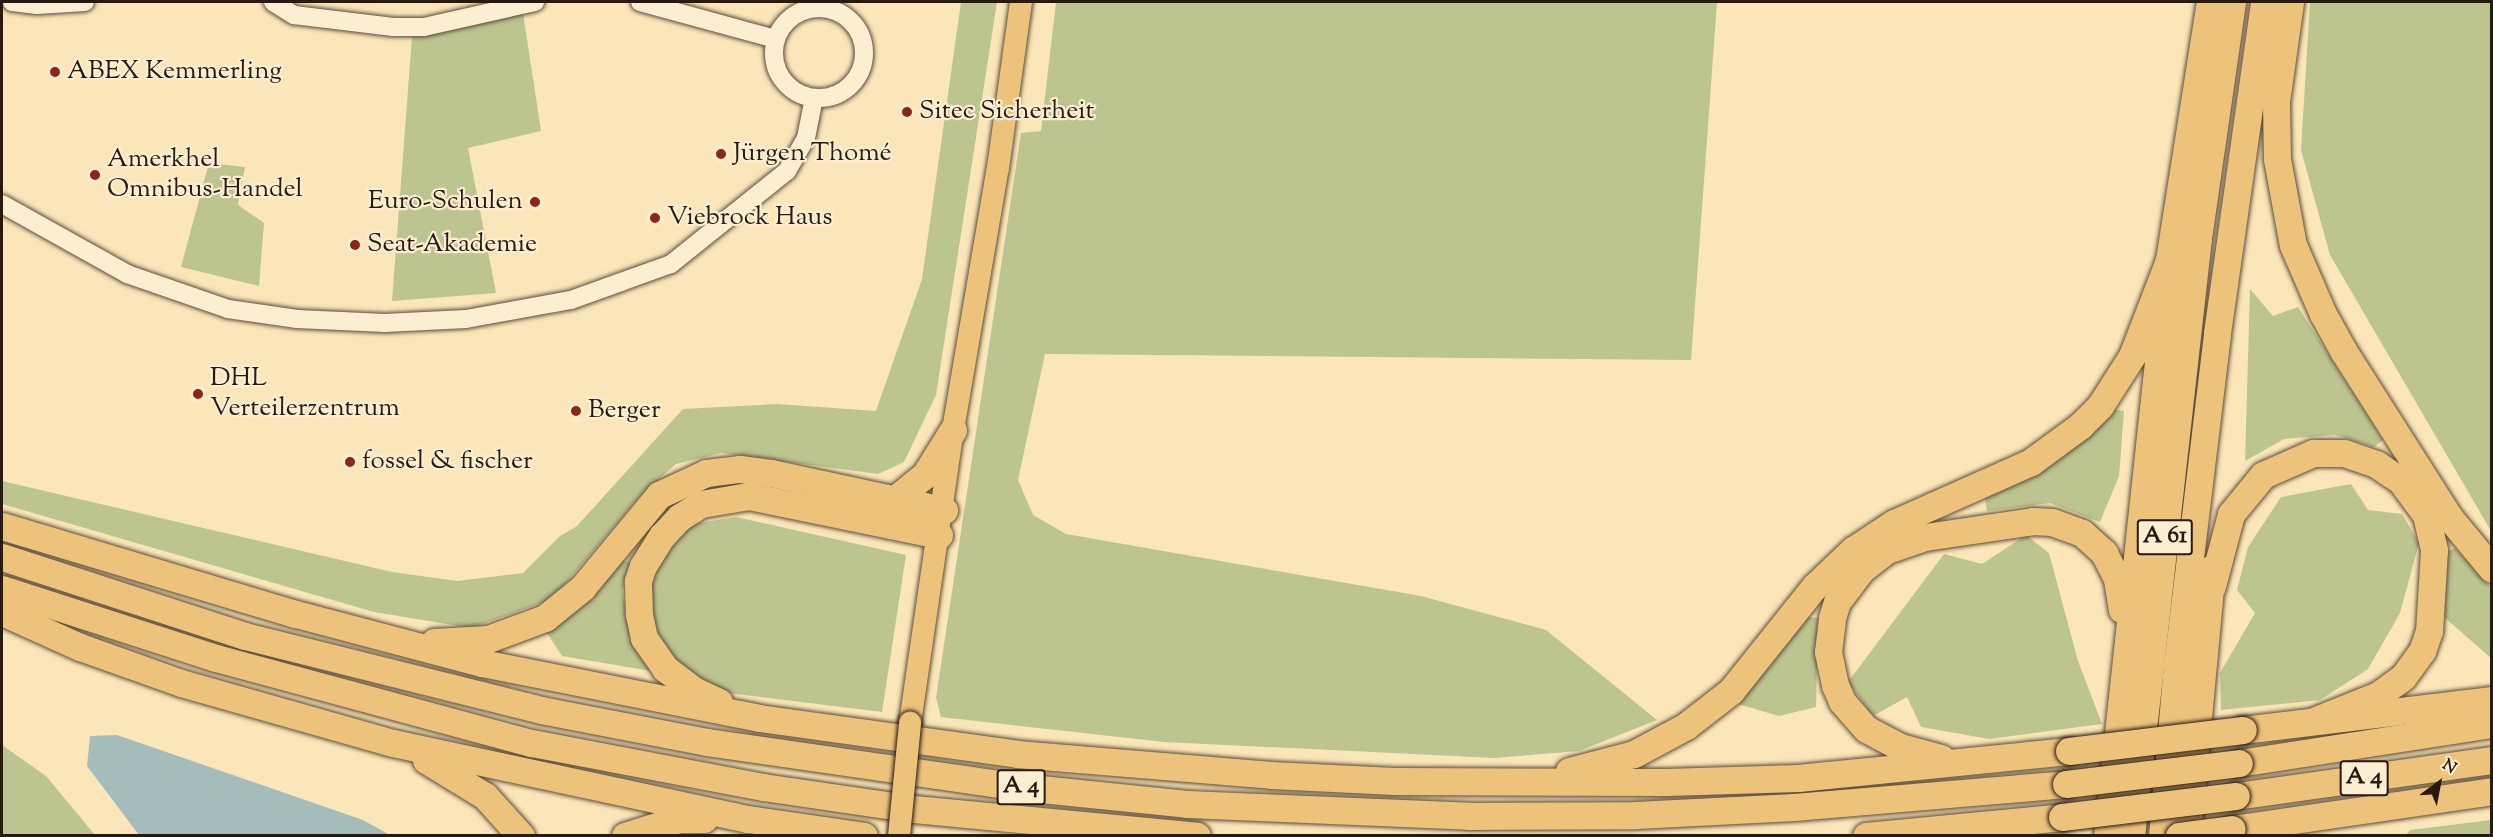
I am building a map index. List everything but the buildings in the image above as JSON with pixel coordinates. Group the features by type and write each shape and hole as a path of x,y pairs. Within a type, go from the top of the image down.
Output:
{"highway":[{"path":"2107,836 2124,647 2138,558 2169,260 2210,2"},
{"name":"A 61","path":"2131,836 2198,238 2232,2"},
{"name":"A 61","path":"2162,836 2177,664 2217,333 2264,2"},
{"path":"2290,2 2276,102 2277,159 2293,244 2323,314 2344,352 2449,517 2492,569"},
{"path":"1516,782 1605,763 1674,735 1731,691 1814,587 1867,540 1924,508 2001,478 2058,445 2100,406 2117,381 2142,334 2169,260"},
{"path":"2187,836 2212,586 2217,333"},
{"path":"894,500 925,475 953,430"},
{"path":"2212,586 2231,514 2263,475 2313,453 2344,453 2376,464 2401,481 2426,515 2434,550 2429,630 2422,651 2403,677 2378,695 2316,720"},
{"path":"409,643 488,639 545,618 582,588 659,495 706,473 740,469 771,473 894,500 941,523"},
{"path":"759,718 679,681 665,668 644,638 638,607 639,581 652,550 671,525 701,504 749,496 941,523"},
{"path":"1956,762 1900,747 1866,729 1842,701 1835,685 1828,652 1832,618 1848,584 1873,560 1925,537 2033,521 2070,526 2096,543 2114,572 2121,595 2124,647"},
{"path":"2,526 296,614 494,666 759,718 1114,764 1271,775 1516,782 1798,778 2069,751 2492,700"},
{"name":"A 4","path":"2,557 245,636 541,710 707,742 1011,786 1187,804 1469,816 1636,815 1794,807 2066,784 2239,763 2492,724"},
{"name":"A 4","path":"2,589 216,658 532,743 763,787 914,809 1197,836"},
{"path":"2,612 80,647 181,683 393,743 748,819 864,836"},
{"path":"393,743 465,782 499,808 521,836"},
{"name":"A 4","path":"1866,836 2062,817 2236,796 2492,760"},
{"path":"2179,836 2492,791"},
{"path":"625,836 679,819 748,819"},
{"path":"2245,828 2322,836"}],"main road":[{"path":"898,836 910,723 953,430 998,168 1021,2"}],"street":[{"path":"12,2 37,5 85,2"},
{"path":"273,2 294,15 424,27 535,2"},
{"path":"640,2 775,39"},
{"path":"818,4 832,9 851,21 862,40 864,54 854,81 836,94 814,98 790,87 781,77 773,52 775,39 791,16 818,4"},
{"path":"2,204 127,274 228,309 297,319 374,323 466,319 571,300 671,264 787,171 806,138 814,98"}],"green space":[{"path":"961,2 997,2 936,395 904,462 878,474 721,453 676,464 641,495 552,599 471,628 374,612 2,504 2,481 392,572 457,581 523,573 560,536 577,526 683,409 777,404 876,411 922,279"},
{"path":"1056,2 1717,2 1691,360 1045,354 1018,480 1033,515 1066,534 1421,596 1546,630 1657,720 1579,751 1495,758 1164,742 941,717 936,698 1021,133 1041,131"},
{"path":"2310,2 2491,2 2491,531 2330,255 2301,150"},
{"path":"523,13 541,131 468,148 496,293 392,301 412,37"},
{"path":"209,163 245,167 238,205 264,223 259,286 181,267"},
{"path":"2250,289 2273,316 2298,307 2383,440 2374,447 2335,435 2284,439 2245,461"},
{"path":"2113,409 2124,411 2119,476 2100,522 2050,503 1987,511 1985,498 2067,452"},
{"path":"2351,484 2368,510 2402,514 2419,543 2400,613 2368,669 2320,700 2221,710 2220,673 2255,613 2237,590 2248,547 2281,497"},
{"path":"736,517 906,555 882,712 719,692 680,669 656,633 648,607 651,580 667,548 693,524"},
{"path":"2026,535 2049,553 2078,661 2102,724 1989,739 1921,727 1907,697 1873,716 1848,682 1944,554 1982,564"},
{"path":"2455,548 2491,587 2491,658 2444,617 2447,552"},
{"path":"617,560 630,562 622,590 629,630 651,671 562,656 545,630"},
{"path":"1806,617 1818,618 1816,707 1779,716 1738,704"},
{"path":"2,745 46,776 95,835 2,835"},
{"path":"2491,820 2491,835 2406,835 2410,830"}],"water":[{"path":"117,735 363,820 390,835 139,835 87,766 90,736"}],"place":[{"name":"ABEX Kemmerling","path":"55,72"},
{"name":"Sitec Sicherheit","path":"907,112"},
{"name":"Jürgen Thomé","path":"721,154"},
{"name":"Amerkhel Omnibus-Handel","path":"95,175"},
{"name":"Euro-Schulen","path":"535,202"},
{"name":"Viebrock Haus","path":"655,218"},
{"name":"Seat-Akademie","path":"355,245"},
{"name":"DHL Verteilerzentrum","path":"198,394"},
{"name":"Berger","path":"576,411"},
{"name":"fossel & fischer","path":"350,462"}]}
